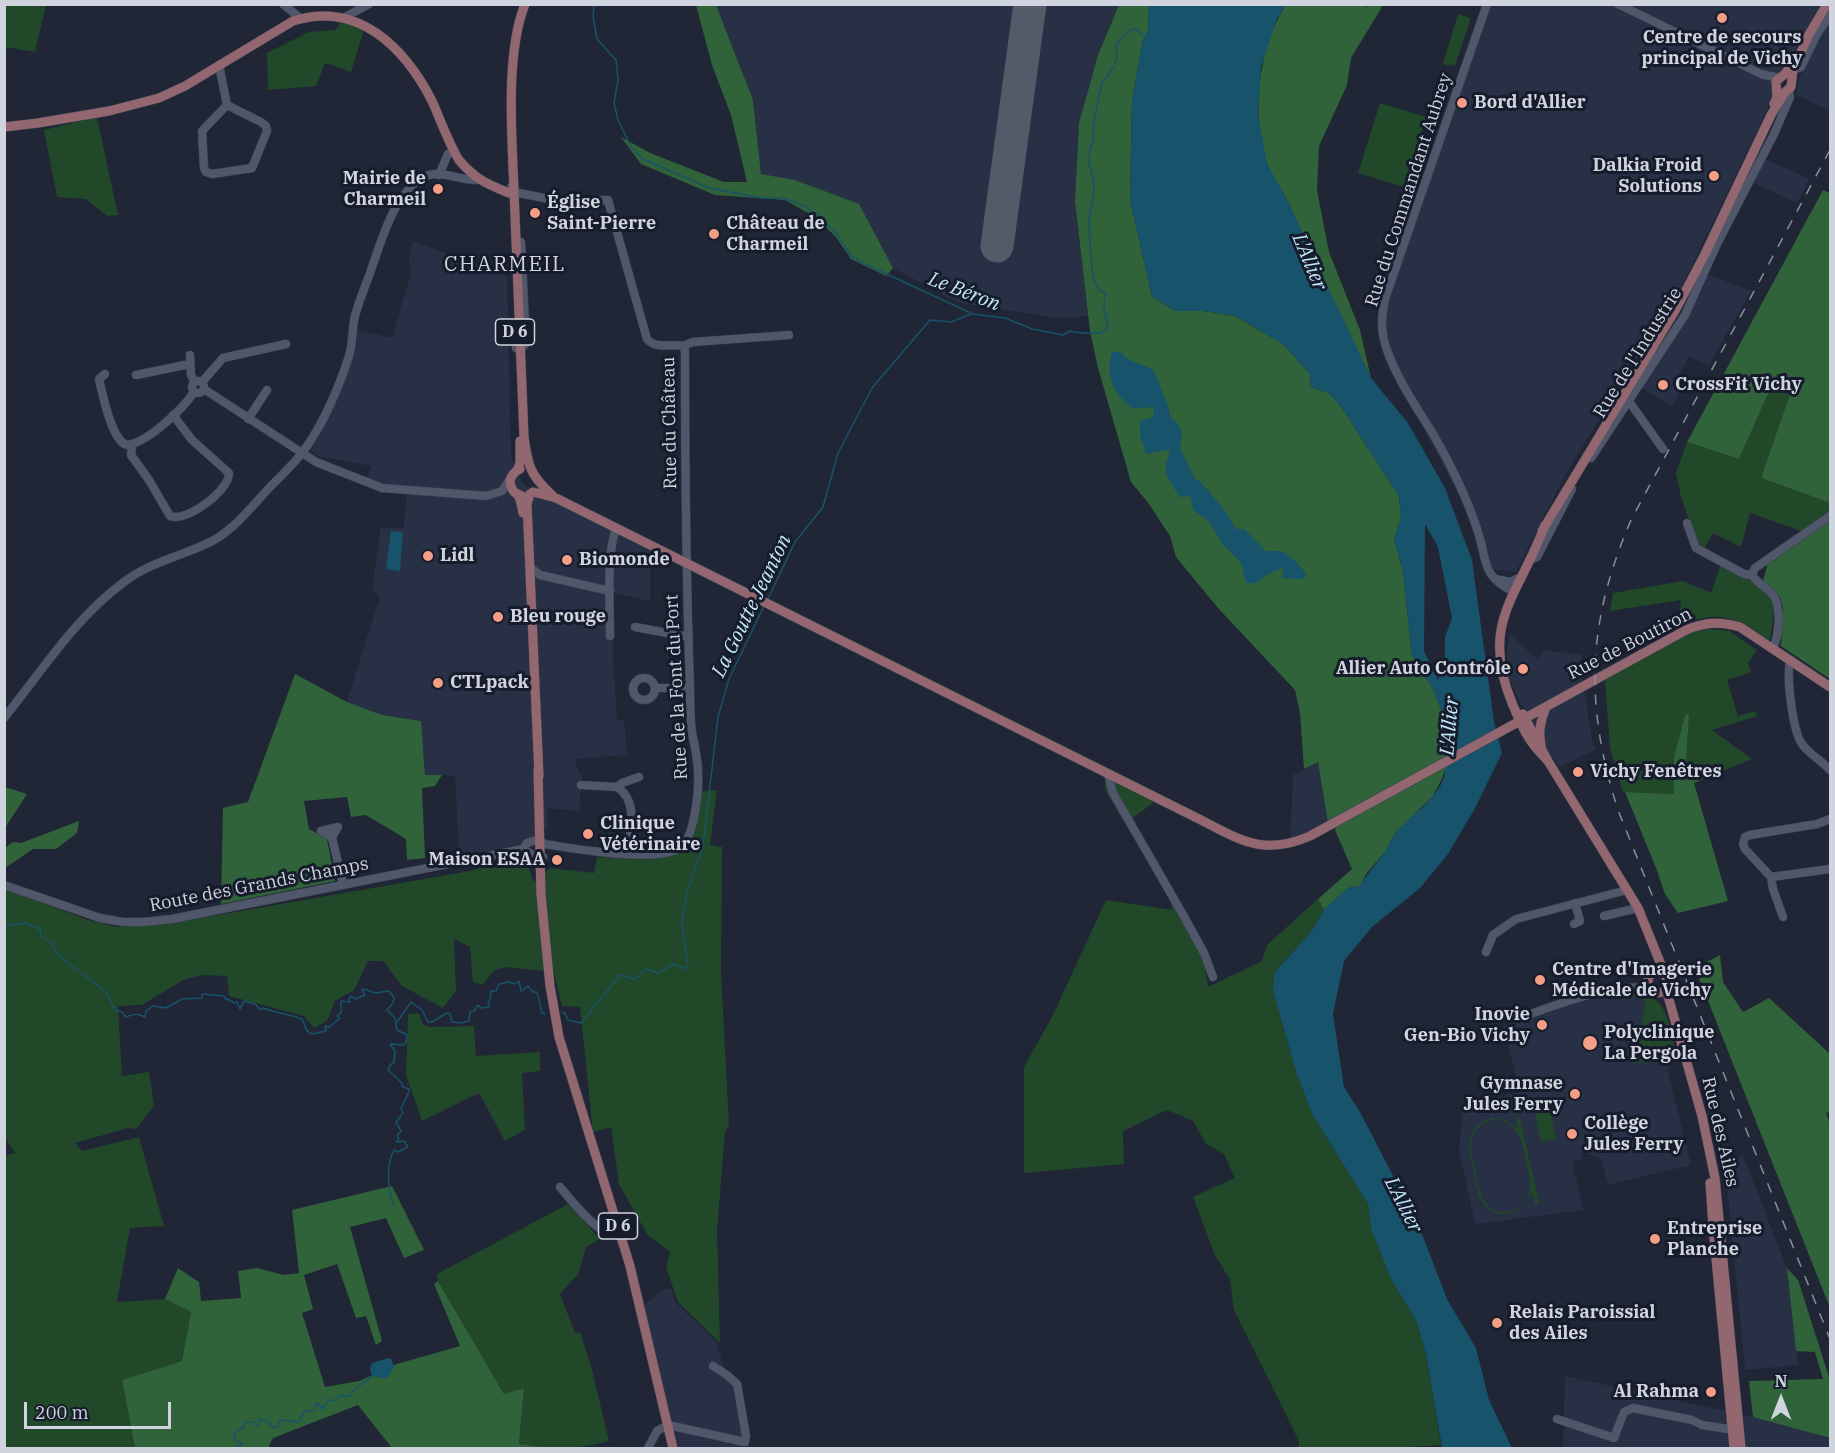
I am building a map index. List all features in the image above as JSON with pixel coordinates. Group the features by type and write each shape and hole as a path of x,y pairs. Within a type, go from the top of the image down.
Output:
{"main road":[{"name":"D 6","path":"519,301 509,188 507,101 510,51 523,4"},
{"name":"D 6","path":"517,471 520,463 519,301 516,230 509,188 513,68 523,4"},
{"name":"Rue de l'Industrie","path":"1522,721 1500,659 1501,625 1514,592 1542,531 1701,263 1771,115 1785,74 1827,4"},
{"path":"4,125 25,125 109,111 159,98 185,86 285,25 300,18 325,14 345,17 367,25 381,34 398,51 427,93 454,152 466,169 486,184 509,188"},
{"name":"Rue de l'Industrie","path":"1783,84 1793,70 1806,39"},
{"name":"D 6","path":"518,348 524,437 530,471"},
{"path":"524,469 530,471 556,498 532,493 524,496 515,493 510,486 510,479 517,471 524,469"},
{"path":"532,493 537,486 537,479"},
{"name":"D 6","path":"515,493 522,504 531,611 550,986 559,1037 618,1233 673,1449"},
{"name":"D 6","path":"531,611 527,504 532,493"},
{"path":"530,555 531,505 534,499 544,495"},
{"name":"Rue de Boutiron","path":"556,498 1233,836 1257,845 1269,846 1296,842 1700,624 1726,623 1740,627 1830,687"},
{"path":"1542,750 1539,736 1546,707"},
{"path":"1522,721 1638,908 1653,945 1659,973 1668,979 1663,991 1655,993 1647,985 1647,979 1659,973"},
{"path":"1522,721 1529,741 1548,761"},
{"name":"Rue des Ailes","path":"1663,991 1706,1149 1736,1430"},
{"name":"Rue des Ailes","path":"1663,991 1677,1022 1710,1148 1719,1206 1736,1430"},
{"path":"1734,1449 1736,1430"},
{"path":"1736,1430 1741,1449"}],"street":[{"path":"283,4 300,18"},
{"path":"345,17 369,4"},
{"name":"Rue du Commandant Aubrey","path":"1487,4 1386,296 1382,322 1387,351 1416,407 1460,482 1482,542 1489,574 1493,579"},
{"path":"1618,4 1783,84"},
{"name":"Rue de l'Industrie","path":"1793,70 1801,67 1817,34 1830,15"},
{"path":"219,65 227,105"},
{"name":"Rue de l'Industrie","path":"1529,560 1537,557 1575,483 1685,315 1717,244 1774,134 1790,97 1783,84"},
{"path":"227,105 261,122 266,126 267,131 252,168 212,174 206,172 204,168 202,131 227,105"},
{"path":"439,175 448,154 454,152"},
{"path":"4,718 80,621 114,589 143,569 218,538 242,517 301,454 323,418 345,366 350,352 356,314 391,218 404,195 426,176 439,175 466,180 477,178"},
{"name":"Rue du Château","path":"509,188 559,201 608,200 647,339 657,346 683,346 685,351 687,563"},
{"path":"519,301 521,242"},
{"path":"683,346 693,342 789,335"},
{"path":"105,374 99,379 111,422 119,440 123,444 132,445 150,435 173,415 194,392 192,387 200,385 223,358 286,344"},
{"path":"190,355 191,375 200,385 248,419 316,462 382,488 486,496 502,490 510,479"},
{"path":"136,375 190,364"},
{"path":"248,419 267,390"},
{"path":"1628,400 1663,449"},
{"path":"132,445 131,455 170,516 177,518 184,516 204,505 228,482 229,473 192,440 173,415"},
{"path":"502,490 515,493"},
{"path":"1752,575 1755,568 1830,516"},
{"path":"1687,523 1696,548 1744,574 1752,575 1759,584 1770,591 1777,603 1778,611 1773,648"},
{"path":"610,636 612,553 617,528"},
{"name":"Rue de la Font du Port","path":"541,842 607,853 655,854 681,848 688,838 698,792 698,771 692,732 687,563"},
{"path":"530,567 540,575 610,591"},
{"path":"531,582 540,575"},
{"path":"1493,579 1510,582 1521,577"},
{"path":"1493,579 1496,583 1514,592"},
{"path":"636,627 688,637"},
{"path":"1791,660 1788,670 1795,729 1802,744 1830,770"},
{"path":"656,688 690,688"},
{"path":"1108,774 1113,793 1188,923 1204,953 1213,977"},
{"path":"617,787 639,777"},
{"path":"581,785 617,787 628,797 631,808 628,854"},
{"path":"1784,916 1773,889 1771,876 1745,849 1743,844 1745,837 1750,834 1817,824 1830,819"},
{"path":"330,829 343,884"},
{"name":"Route des Grands Champs","path":"4,885 100,918 123,922 143,922 172,919 523,849 527,843 541,842"},
{"path":"523,849 542,857"},
{"path":"404,862 405,872"},
{"path":"1771,876 1830,868"},
{"path":"1486,952 1493,935 1516,918 1627,890"},
{"path":"1574,924 1580,921 1575,903"},
{"path":"1604,916 1638,908"},
{"path":"1627,988 1647,979"},
{"path":"1522,1017 1584,997 1627,988 1639,987 1650,990"},
{"path":"560,1187 592,1222 606,1232 618,1233"},
{"path":"648,1449 657,1431 668,1425 745,1442 746,1436 737,1384 713,1366"},
{"path":"1557,1419 1614,1438 1624,1413 1633,1408 1692,1420 1702,1425 1736,1430"}],"shaded area":[{"path":"716,5 1119,5 1098,55 1079,123 1075,201 1088,316 1060,318 959,303 893,268 859,204 795,180 761,175 753,100"},
{"path":"1482,5 1822,5 1814,15 1786,70 1670,308 1566,473 1516,572 1483,568 1475,534 1458,494 1381,341 1377,317 1397,248"},
{"path":"1830,19 1830,111 1796,95 1800,76"},
{"path":"1764,158 1809,179 1797,203 1752,182"},
{"path":"413,241 507,276 511,457 523,484 650,548 650,601 614,593 613,657 617,720 624,720 627,755 574,759 582,778 579,811 547,808 548,827 519,845 459,856 455,776 425,775 421,721 382,715 347,702 380,596 372,589 381,527 403,529 407,494 379,491 364,486 371,466 318,456 310,449 321,433 356,348 358,330 392,338 411,273 409,257"},
{"path":"1707,274 1751,291 1709,365 1689,357 1677,378 1685,383 1672,406 1640,387"},
{"path":"1509,633 1537,659 1545,650 1582,655 1583,682 1593,745 1596,749 1560,767 1554,758 1549,756 1530,713 1521,704 1508,676"},
{"path":"1318,762 1328,823 1290,840 1293,775"},
{"name":"Collège Jules Ferry","path":"1638,991 1658,1002 1669,1022 1675,1057 1672,1059 1671,1055 1664,1057 1670,1067 1667,1069 1691,1165 1608,1185 1601,1158 1583,1152 1582,1159 1572,1162 1584,1210 1475,1224 1459,1150 1463,1106 1520,1092 1504,1026 1604,994"},
{"path":"1743,1156 1787,1268 1798,1365 1745,1370 1725,1164"},
{"path":"664,1289 671,1289 675,1302 717,1342 724,1370 732,1385 742,1436 742,1448 679,1448 643,1306"},
{"path":"1565,1376 1753,1417 1830,1438 1830,1448 1563,1448"}],"green space":[{"path":"1361,4 1367,7 1383,5 1351,58 1347,85 1319,146 1317,190 1329,252 1360,330 1371,378 1287,200 1271,173 1262,144 1259,124 1263,61 1276,22 1286,5"},
{"path":"4,5 46,5 35,52 5,47"},
{"path":"696,5 716,5 753,100 761,174 795,180 859,204 893,268 886,276 851,259 836,237 815,217 785,200 715,195 641,164 621,137 650,153 724,182 747,182 731,115 712,65"},
{"path":"1119,5 1149,5 1148,32 1143,40 1132,100 1130,200 1152,296 1175,311 1204,311 1235,316 1283,344 1310,374 1311,387 1329,393 1342,408 1399,496 1401,518 1394,539 1403,571 1412,656 1433,689 1444,717 1446,749 1443,761 1328,823 1318,762 1304,769 1300,713 1295,690 1218,608 1176,557 1170,536 1131,482 1098,368 1090,331 1075,201 1079,123 1098,55"},
{"path":"1458,14 1471,18 1455,66 1449,64 1449,66 1443,64"},
{"path":"341,22 364,29 351,72 325,63 316,86 268,90 267,53 309,32 336,30"},
{"path":"1380,103 1426,117 1404,187 1358,173"},
{"path":"97,117 118,215 107,216 86,199 57,197 44,130"},
{"path":"1823,190 1830,193 1830,503 1761,478 1795,379 1777,374 1739,459 1687,442"},
{"path":"1777,374 1795,379 1761,478 1830,503 1830,511 1801,531 1750,513 1741,547 1713,533 1704,549 1698,546 1681,497 1676,473 1687,442 1739,459"},
{"path":"1830,521 1830,679 1781,646 1783,607 1780,597 1763,581 1768,562"},
{"path":"1721,564 1755,584 1771,599 1774,614 1770,641 1747,626 1726,618 1705,618 1678,627 1681,600 1610,611 1613,593 1683,581 1711,593"},
{"path":"1710,629 1729,631 1757,650 1748,663 1751,672 1727,680 1738,716 1755,711 1758,716 1712,730 1752,759 1713,775 1686,762 1689,716 1674,757 1674,794 1623,792 1610,748 1605,680 1694,631"},
{"path":"295,674 347,702 382,715 421,721 425,775 442,775 435,786 422,788 425,858 407,860 406,839 366,815 351,817 347,797 304,801 309,829 327,839 335,881 221,904 223,808 248,802"},
{"path":"1686,713 1689,716 1686,762 1713,775 1694,783 1728,901 1678,913 1665,894 1625,792 1674,794 1674,757"},
{"path":"1446,767 1433,796 1396,832 1385,852 1366,874 1360,886 1348,888 1324,910 1318,899 1352,869 1335,830 1336,826"},
{"path":"1117,773 1157,793 1152,804 1131,819 1200,937 1208,987 1262,961 1267,945 1318,899 1324,910 1311,932 1274,973 1273,991 1296,1072 1312,1114 1368,1204 1371,1229 1391,1279 1416,1320 1426,1354 1441,1445 1392,1448 1299,1448 1299,1441 1234,1310 1230,1280 1214,1253 1193,1197 1235,1178 1224,1154 1206,1144 1193,1121 1167,1110 1123,1131 1124,1164 1024,1173 1024,1067 1053,1015 1106,900 1172,910 1171,900 1105,790 1105,778"},
{"path":"4,787 27,794 5,828"},
{"path":"717,790 710,845 722,847 721,972 729,1125 725,1132 717,1231 720,1343 678,1302 666,1267 670,1252 647,1234 619,1184 611,1127 593,1132 580,1007 562,1006 554,972 506,967 495,970 482,985 473,982 470,947 454,939 456,991 443,1008 402,986 383,961 368,961 354,990 335,1001 327,1021 314,1028 304,1016 229,996 227,976 203,975 183,980 142,1005 118,1006 122,1076 149,1072 154,1106 136,1129 128,1128 75,1143 82,1151 139,1137 164,1226 130,1228 117,1302 165,1299 191,1312 182,1361 122,1380 135,1448 5,1448 4,1156 15,1153 4,1136 5,889 88,920 117,927 178,922 470,871 504,862 519,855 525,858 534,882 550,868 594,873 597,857 662,858 684,850 690,842 701,791"},
{"path":"79,821 77,833 56,849 33,849 5,868 5,848 13,842 21,843"},
{"path":"1720,955 1723,982 1743,1012 1769,998 1830,1054 1830,1112 1826,1113 1830,1123 1830,1308 1695,968"},
{"path":"1638,991 1655,999 1662,1008 1674,1044 1675,1057 1672,1059 1671,1055 1633,1064 1646,1001 1628,995 1604,995"},
{"path":"419,1013 423,1025 431,1027 474,1026 476,1056 540,1052 540,1071 522,1073 525,1130 505,1141 479,1093 422,1121 406,1075 408,1014"},
{"path":"1550,1110 1556,1139 1541,1142 1535,1114"},
{"path":"1491,1118 1505,1120 1518,1129 1517,1118 1520,1118 1539,1203 1535,1204 1532,1192 1523,1205 1518,1209 1511,1213 1497,1213 1484,1204 1477,1189 1470,1156 1470,1141 1472,1134 1482,1122","holes":["1491,1120 1500,1120 1512,1127 1520,1138 1530,1182 1525,1202 1512,1211 1503,1212 1489,1207 1481,1194 1471,1146 1473,1135 1479,1127"]},
{"path":"392,1186 424,1250 404,1258 386,1218 350,1227 382,1341 376,1345 366,1316 356,1318 337,1264 304,1275 313,1309 302,1313 325,1387 359,1381 397,1364 460,1346 434,1284 438,1281 504,1394 524,1388 519,1444 547,1448 392,1448 358,1405 273,1438 268,1448 135,1448 122,1380 182,1361 191,1312 165,1299 178,1268 199,1282 201,1301 241,1298 238,1271 257,1268 284,1275 299,1273 292,1210"},
{"path":"568,1204 600,1239 586,1247 578,1274 560,1294 575,1333 580,1332 591,1366 609,1441 576,1448 553,1449 519,1444 524,1388 504,1394 438,1281 437,1274"},
{"path":"1787,1268 1798,1280 1830,1380 1830,1438 1753,1417 1749,1381 1823,1379 1815,1352 1796,1351"}],"water":[{"name":"L'Allier","path":"1149,5 1286,5 1277,19 1261,67 1258,114 1267,164 1286,198 1371,378 1408,423 1445,488 1472,560 1494,722 1502,753 1474,810 1448,854 1420,888 1372,927 1344,961 1333,1014 1344,1087 1360,1112 1418,1224 1447,1299 1476,1348 1489,1400 1512,1448 1442,1448 1426,1354 1416,1320 1391,1279 1371,1229 1368,1204 1312,1114 1296,1072 1273,991 1274,973 1311,932 1324,910 1348,888 1360,886 1397,831 1430,800 1443,781 1445,771 1443,761 1446,749 1444,717 1433,689 1412,656 1403,571 1394,539 1401,518 1399,496 1342,408 1329,393 1311,387 1310,374 1283,344 1235,316 1204,311 1175,311 1152,296 1130,200 1132,100 1143,40 1148,32","holes":["1425,524 1438,547 1452,618 1445,637 1445,665 1438,680 1424,651"]},
{"path":"1112,352 1120,352 1131,361 1150,368 1155,373 1171,418 1179,425 1182,434 1180,448 1195,479 1200,481 1220,504 1236,529 1244,529 1266,551 1282,551 1306,573 1304,579 1282,578 1284,568 1256,583 1246,583 1241,563 1223,544 1208,520 1194,511 1190,496 1180,497 1169,480 1166,465 1170,452 1166,450 1146,454 1140,435 1140,421 1154,417 1153,407 1133,409 1116,391 1110,369"},
{"path":"391,531 403,532 400,571 386,569"},
{"path":"391,1359 394,1367 387,1379 372,1376 370,1368 372,1363"}],"waterway":[{"name":"Le Béron","path":"594,4 593,16 597,39 616,60 618,80 614,103 618,120 631,147 643,159 709,188 762,198 783,198 805,206 820,217 839,237 851,256 865,264 973,314 1005,318 1032,329 1063,335 1070,331 1101,333 1108,327 1104,307 1105,293 1099,290 1093,277 1089,219 1094,183 1088,158 1094,136 1093,129 1099,94 1102,83 1117,59 1116,46 1132,29 1136,29 1146,37"},
{"name":"La Goutte Jeanton","path":"768,599 795,542 823,507 838,453 872,388 930,320 951,322 971,314"},
{"name":"La Goutte Jeanton","path":"562,1013 565,1013 568,1020 581,1023 620,975 635,979 646,969 658,973 674,964 685,969 688,966 682,923 687,892 703,846 718,717 729,679 764,606"},
{"name":"La Goutte Jeanton","path":"4,926 24,923 40,929 41,936 53,944 55,951 106,992 115,1010 122,1012 126,1017 136,1014 145,1017 146,1011 153,1006 166,1008 182,999 202,998 202,994 224,996 226,1000 237,1002 240,1009 244,1001 255,1004 261,1010 263,1008 302,1019 307,1031 312,1034 326,1031 325,1026 329,1027 340,1018 337,1016 341,1013 341,1001 350,1002 351,996 355,999 365,995 362,990 364,989 375,993 389,991 394,998 387,1010 395,1018 397,1030 407,1035 403,1045 390,1044 395,1051 394,1063 388,1070 401,1082 403,1087 409,1089 401,1109 403,1113 396,1122 401,1131 396,1142 404,1141 408,1147 398,1152 394,1150 389,1170 389,1185 394,1206"},
{"name":"La Goutte Jeanton","path":"397,1022 411,1002 422,1010 428,1022 447,1013 450,1014 452,1022 469,1021 470,1012 474,1011 478,1005 481,1008 489,1007 491,991 496,991 499,984 509,982 515,984 519,981 521,991 528,986 533,992 537,992 542,1013 545,1014"},
{"path":"236,1448 243,1444 236,1440 234,1433 244,1427 244,1422 253,1422 258,1426 260,1419 268,1422 274,1428 280,1425 280,1420 298,1422 305,1411 313,1411 318,1403 322,1409 329,1400 333,1401 340,1396 350,1396 372,1376"}],"runway":[{"path":"997,246 1030,4"}],"railway":[{"path":"1830,150 1631,520 1616,557 1606,593 1595,664 1600,734 1618,810 1830,1339"}],"place":[{"name":"Centre de secours principal de Vichy","path":"1722,18"},
{"name":"Bord d'Allier","path":"1462,103"},
{"name":"Dalkia Froid Solutions","path":"1714,176"},
{"name":"Mairie de Charmeil","path":"438,189"},
{"name":"Église Saint-Pierre","path":"535,213"},
{"name":"Château de Charmeil","path":"714,234"},
{"name":"CrossFit Vichy","path":"1663,385"},
{"name":"Lidl","path":"428,556"},
{"name":"Biomonde","path":"567,560"},
{"name":"Bleu rouge","path":"498,617"},
{"name":"Allier Auto Contrôle","path":"1523,669"},
{"name":"CTLpack","path":"438,683"},
{"name":"Vichy Fenêtres","path":"1578,772"},
{"name":"Clinique Vétérinaire","path":"588,834"},
{"name":"Maison ESAA","path":"557,860"},
{"name":"Centre d'Imagerie Médicale de Vichy","path":"1540,980"},
{"name":"Inovie Gen-Bio Vichy","path":"1542,1025"},
{"name":"Polyclinique La Pergola","path":"1590,1043"},
{"name":"Gymnase Jules Ferry","path":"1575,1094"},
{"name":"Collège Jules Ferry","path":"1572,1134"},
{"name":"Entreprise Planche","path":"1655,1239"},
{"name":"Relais Paroissial des Ailes","path":"1497,1323"},
{"name":"Al Rahma","path":"1711,1392"}],"district":[{"name":"CHARMEIL","path":"505,265"}]}
